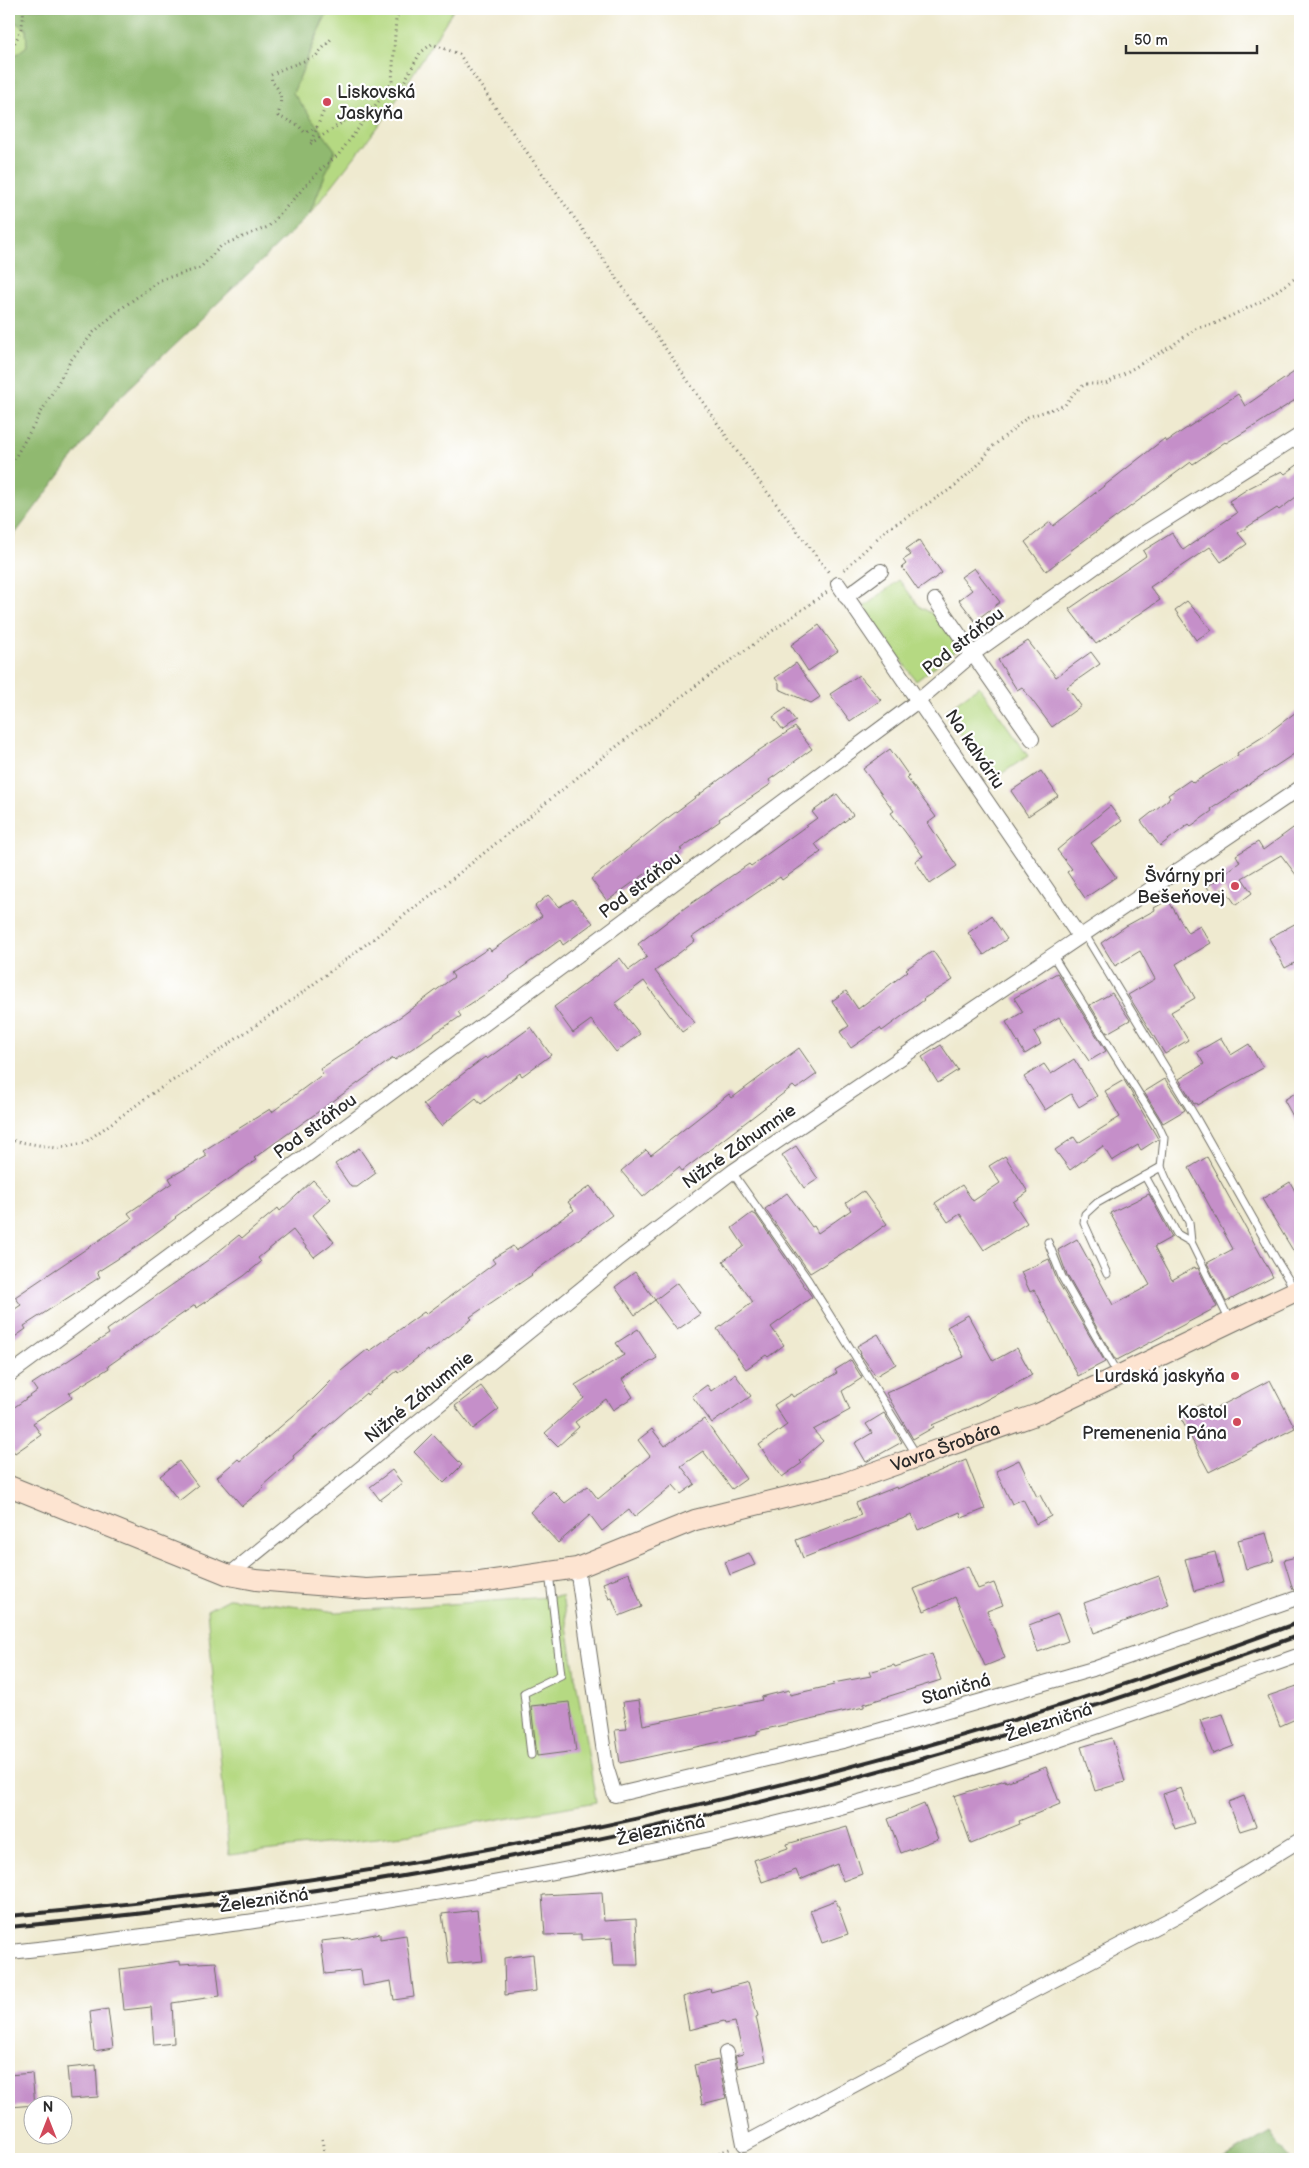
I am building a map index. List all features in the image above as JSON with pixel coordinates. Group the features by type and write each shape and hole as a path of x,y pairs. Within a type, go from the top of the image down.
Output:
{"street":[{"name":"Pod stráňou","path":"9,1375 563,966 919,700 974,653 1130,542 1300,435"},
{"path":"846,597 881,571"},
{"name":"Na kalváriu","path":"838,584 1081,935"},
{"path":"935,600 974,653 1032,739"},
{"name":"Nižné Záhumnie","path":"229,1575 617,1260 732,1172 1300,788"},
{"name":"Vavra Šrobára","path":"9,1486 229,1575 256,1580 366,1589 472,1583 549,1573 576,1568 695,1520 844,1483 1038,1414 1298,1290"},
{"name":"Staničná","path":"576,1568 606,1766 615,1795 843,1741 1075,1674 1300,1597"},
{"name":"Železničná","path":"9,1952 75,1945 394,1901 636,1855 762,1827 849,1804 1074,1734 1300,1655"},
{"path":"726,2053 744,2144 1182,1913 1300,1840"}],"lane":[{"path":"1081,935 1192,1110 1277,1261 1298,1290"},
{"path":"1053,956 1157,1123 1164,1138 1161,1166 1189,1222 1191,1242 1231,1322"},
{"path":"1107,1274 1084,1223 1085,1214 1097,1203 1161,1166"},
{"path":"732,1172 808,1280 917,1457"},
{"path":"1145,1176 1177,1234 1191,1242"},
{"path":"1048,1242 1062,1277 1119,1376"},
{"path":"531,1755 524,1692 561,1675 550,1598 549,1573"}],"path":[{"path":"9,51 20,33 24,15 23,9"},
{"path":"9,468 71,360 94,332 118,310 160,280 200,268 222,245 268,227 321,169 339,154 392,82 396,18 402,9"},
{"path":"318,127 305,133 298,126 278,116 282,100 280,89 272,82 271,75 315,57 331,39"},
{"path":"389,87 398,93 420,53 432,44 459,54 745,463 838,584"},
{"path":"327,103 310,144 349,118 376,104"},
{"path":"9,1140 56,1148 84,1143 153,1093 295,998 447,882 599,760 698,684 838,584 845,570 878,537 954,487 979,464 992,447 1028,417 1065,405 1074,393 1085,384 1106,384 1162,352 1197,328 1214,324 1260,302 1300,275"},
{"path":"322,2140 325,2159"},
{"path":"700,2159 744,2144"},
{"path":"1292,2159 1300,2154"}],"green space":[{"path":"9,9 330,9 323,20 293,93 335,150 309,215 116,401 9,542 9,60 27,46 26,28 9,19"},
{"path":"330,9 454,9 385,118 309,215 335,150 293,93"},
{"path":"9,19 26,28 27,46 9,60"},
{"path":"899,580 920,607 935,615 959,648 916,681 864,607"},
{"path":"979,686 1028,756 992,780 945,711"},
{"path":"562,1596 596,1802 420,1833 229,1855 207,1610 230,1598 337,1612"},
{"path":"1270,2132 1289,2159 1224,2159"}],"building":[{"path":"1300,368 1300,397 1225,442 1193,464 1191,462 1070,551 1046,571 1025,542 1050,522 1053,526 1164,439 1166,442 1238,394 1245,406"},
{"path":"1300,463 1300,494 1279,510 1277,508 1238,533 1247,544 1221,562 1210,547 1150,587 1160,600 1096,644 1069,609 1146,556 1143,551 1172,533 1183,550 1237,513 1229,501 1282,471 1285,474"},
{"path":"919,540 942,573 918,590 902,567 906,564 903,560 911,555 906,549"},
{"path":"974,568 1000,602 975,621 959,600 972,590 961,577"},
{"path":"1187,601 1212,630 1196,640 1175,610"},
{"path":"819,625 838,651 808,671 791,645"},
{"path":"1028,641 1056,677 1091,652 1100,664 1067,687 1081,706 1052,727 1022,687 1017,690 998,660"},
{"path":"796,663 820,697 811,703 779,689 779,683 775,678"},
{"path":"859,675 881,700 850,721 830,694"},
{"path":"786,708 796,721 783,730 773,717"},
{"path":"1300,709 1300,750 1211,809 1212,811 1191,826 1189,824 1160,846 1141,821 1170,798 1168,795 1190,780 1193,783 1238,755 1237,753 1264,736"},
{"path":"795,727 812,749 769,780 771,784 719,819 720,821 680,849 682,850 657,869 655,867 607,901 591,879 661,823 758,751"},
{"path":"890,749 909,776 907,778 936,817 928,823 957,866 930,884 915,861 923,856 891,813 894,811 863,769"},
{"path":"1041,771 1058,796 1028,816 1011,791"},
{"path":"837,794 853,815 815,844 821,852 782,880 780,877 692,937 695,941 655,971 695,1023 682,1032 644,981 615,1003 640,1034 616,1052 591,1020 573,1033 554,1007 620,958 629,970 647,957 638,944 686,907 749,864 751,866 817,818 812,812"},
{"path":"1110,806 1122,821 1091,843 1116,877 1085,898 1067,872 1072,869 1057,850"},
{"path":"1300,823 1300,880 1281,855 1242,878 1252,893 1236,905 1224,888 1213,895 1207,887 1240,862 1236,855 1258,842 1263,850"},
{"path":"548,895 559,907 573,899 593,923 563,945 560,940 510,978 458,1012 461,1016 395,1060 393,1058 254,1158 256,1160 175,1217 138,1246 97,1272 100,1277 24,1326 26,1329 9,1341 9,1307 12,1311 21,1305 15,1297 132,1218 128,1213 172,1183 169,1178 207,1156 203,1151 270,1109 272,1112 323,1074 320,1069 403,1015 454,977 451,973 489,948 491,951 542,916 535,906"},
{"path":"1168,900 1188,933 1200,926 1211,943 1176,964 1195,998 1171,1012 1188,1040 1165,1054 1128,995 1155,979 1140,951 1115,966 1101,943"},
{"path":"991,916 1007,939 984,955 968,933"},
{"path":"1300,921 1300,960 1285,968 1269,938"},
{"path":"933,951 953,980 923,999 882,1031 880,1028 851,1048 840,1032 849,1026 832,1001 846,991 858,1009 908,971 906,969"},
{"path":"1057,973 1106,1051 1089,1061 1059,1017 1034,1032 1041,1044 1025,1054 1006,1022 1023,1012 1014,998"},
{"path":"1112,993 1130,1020 1107,1033 1090,1005"},
{"path":"531,1027 551,1055 522,1076 520,1073 481,1104 476,1098 441,1126 423,1104 485,1057 487,1059"},
{"path":"1221,1038 1231,1055 1249,1044 1263,1068 1197,1105 1196,1103 1194,1104 1179,1079 1204,1064 1197,1052"},
{"path":"941,1045 958,1070 938,1083 922,1057"},
{"path":"799,1048 817,1074 796,1089 793,1086 682,1171 679,1167 643,1197 621,1171 646,1150 651,1155 729,1094 732,1098"},
{"path":"1074,1059 1097,1096 1079,1107 1071,1094 1045,1110 1024,1077 1044,1064 1051,1074"},
{"path":"1165,1079 1185,1110 1163,1123 1144,1092"},
{"path":"1124,1080 1158,1139 1141,1150 1138,1145 1112,1161 1103,1146 1070,1170 1055,1150 1074,1137 1078,1143 1120,1117 1105,1091"},
{"path":"1300,1090 1300,1129 1284,1100"},
{"path":"796,1146 818,1179 804,1188 782,1155"},
{"path":"359,1148 376,1173 357,1187 351,1187 335,1164"},
{"path":"1005,1156 1028,1192 1013,1202 1027,1223 984,1250 960,1214 948,1222 935,1203 962,1185 973,1201 1000,1183 989,1166"},
{"path":"1207,1157 1273,1277 1226,1302 1207,1263 1233,1249 1189,1168"},
{"path":"313,1180 331,1199 313,1215 334,1242 314,1257 293,1230 258,1258 261,1262 244,1276 196,1308 195,1305 108,1366 109,1368 69,1393 72,1398 33,1423 41,1435 15,1453 9,1445 9,1411 37,1391 32,1384 109,1334 107,1330 208,1260 239,1235 242,1238 278,1208 280,1211"},
{"path":"1290,1182 1300,1200 1300,1262 1262,1199"},
{"path":"590,1186 612,1215 532,1275 470,1317 472,1319 428,1352 427,1350 398,1373 397,1371 367,1395 366,1393 293,1456 294,1458 262,1486 264,1488 242,1506 217,1477 238,1459 240,1461 368,1349 370,1351 424,1312 426,1314 495,1263 492,1259 513,1246 516,1251 574,1210 568,1202"},
{"path":"863,1191 887,1224 850,1250 810,1273 765,1209 787,1193 818,1233 851,1210 846,1203"},
{"path":"1149,1194 1172,1237 1154,1247 1172,1280 1195,1267 1196,1269 1198,1268 1217,1307 1117,1360 1114,1358 1067,1275 1058,1250 1077,1239 1113,1305 1150,1285 1110,1213"},
{"path":"752,1213 756,1215 812,1297 771,1327 784,1345 768,1357 766,1355 746,1369 717,1329 753,1302 723,1261 744,1246 732,1228"},
{"path":"1049,1259 1057,1280 1105,1362 1078,1376 1034,1290 1030,1292 1021,1272"},
{"path":"635,1272 655,1300 635,1315 615,1287"},
{"path":"677,1283 700,1314 677,1330 655,1300"},
{"path":"968,1315 993,1361 1017,1348 1032,1375 973,1407 932,1425 934,1427 913,1439 886,1393 964,1357 947,1327"},
{"path":"638,1329 657,1358 622,1379 633,1397 613,1410 606,1399 575,1422 579,1427 558,1446 545,1433 584,1398 575,1385 624,1355 616,1343"},
{"path":"878,1334 896,1364 876,1376 860,1354 857,1346"},
{"path":"851,1360 862,1378 842,1391 850,1410 813,1430 823,1441 800,1461 802,1463 782,1477 759,1445 787,1425 774,1405 791,1394 793,1397 837,1373 835,1370"},
{"path":"735,1374 751,1396 712,1423 692,1396 707,1385 711,1391"},
{"name":"Kostol Premenenia Pána","path":"1270,1380 1295,1428 1209,1472 1179,1415 1202,1404 1207,1413"},
{"path":"481,1386 499,1409 473,1429 455,1406"},
{"path":"884,1413 902,1442 866,1462 855,1443 872,1433 866,1424"},
{"path":"704,1419 746,1479 732,1489 703,1451 681,1466 695,1484 681,1494 673,1485 634,1517 629,1510 602,1531 590,1515 558,1543 530,1512 553,1491 565,1503 588,1486 598,1499 650,1456 638,1440 652,1429 665,1446"},
{"path":"432,1434 462,1465 444,1483 414,1452"},
{"path":"966,1460 985,1509 962,1518 960,1512 918,1530 912,1515 803,1558 796,1540 861,1515 856,1503 896,1487 897,1489"},
{"path":"1019,1460 1037,1497 1040,1495 1051,1516 1036,1524 1023,1499 1012,1504 996,1471"},
{"path":"179,1461 198,1486 179,1501 160,1476"},
{"path":"392,1470 402,1483 380,1500 370,1487"},
{"path":"1266,1533 1274,1561 1246,1569 1238,1540"},
{"path":"1215,1552 1223,1583 1194,1591 1185,1559"},
{"path":"749,1553 755,1565 730,1575 725,1562"},
{"path":"1300,1556 1300,1588 1293,1590 1284,1560"},
{"path":"968,1566 978,1589 994,1583 1003,1605 987,1611 1005,1658 985,1666 955,1597 924,1611 914,1589"},
{"path":"629,1573 642,1607 619,1616 612,1598 609,1599 603,1583"},
{"path":"1159,1576 1169,1605 1094,1633 1084,1603"},
{"path":"1058,1614 1068,1641 1038,1652 1029,1625"},
{"path":"932,1654 941,1680 864,1704 864,1707 757,1731 757,1734 620,1763 615,1730 627,1729 623,1702 639,1700 643,1725 762,1700 761,1697 789,1690 790,1695 834,1685 833,1683 871,1676 869,1672 894,1665 895,1667"},
{"path":"1297,1686 1300,1695 1300,1717 1280,1726 1268,1696"},
{"path":"569,1702 576,1751 537,1756 531,1706"},
{"path":"1223,1714 1234,1746 1213,1754 1200,1720"},
{"path":"1112,1738 1125,1782 1095,1791 1081,1747"},
{"path":"1046,1767 1060,1804 1019,1821 1020,1824 971,1844 954,1796 1005,1780 1006,1782"},
{"path":"1181,1788 1194,1823 1175,1829 1163,1794"},
{"path":"1244,1796 1256,1826 1240,1831 1228,1802"},
{"path":"924,1804 938,1839 901,1853 888,1819"},
{"path":"847,1827 862,1874 843,1881 837,1864 800,1880 796,1870 762,1882 754,1860 788,1848 787,1844"},
{"path":"602,1892 604,1921 636,1919 638,1965 614,1965 612,1938 581,1940 581,1934 545,1935 542,1895"},
{"path":"836,1900 848,1934 822,1943 810,1910"},
{"path":"477,1910 483,1961 449,1964 442,1914"},
{"path":"380,1933 380,1939 406,1935 414,1997 394,2000 391,1981 363,1986 361,1970 325,1974 321,1941 350,1939"},
{"path":"533,1954 536,1991 505,1995 504,1958"},
{"path":"180,1961 180,1964 216,1962 220,1996 172,2003 174,2043 154,2045 151,2007 124,2010 120,1969"},
{"path":"748,1982 758,2016 756,2017 766,2061 738,2068 735,2056 743,2054 735,2022 725,2024 724,2021 689,2030 683,1997 710,1989 711,1992"},
{"path":"108,2009 113,2048 94,2051 90,2012"},
{"path":"718,2060 726,2098 702,2104 694,2065"},
{"path":"96,2065 98,2097 72,2099 72,2096 70,2096 67,2068"},
{"path":"32,2073 34,2096 22,2096 22,2106 9,2107 9,2075"}],"railway":[{"path":"9,1916 133,1903 256,1887 501,1847 623,1822 744,1794 984,1729 1143,1678 1300,1622"},
{"path":"9,1927 133,1914 381,1880 627,1833 749,1805 990,1739 1146,1689 1300,1635"}],"place":[{"name":"Liskovská Jaskyňa","path":"327,102"},
{"name":"Švárny pri Bešeňovej","path":"1235,886"},
{"name":"Lurdská jaskyňa","path":"1235,1376"},
{"name":"Kostol Premenenia Pána","path":"1237,1422"}]}
